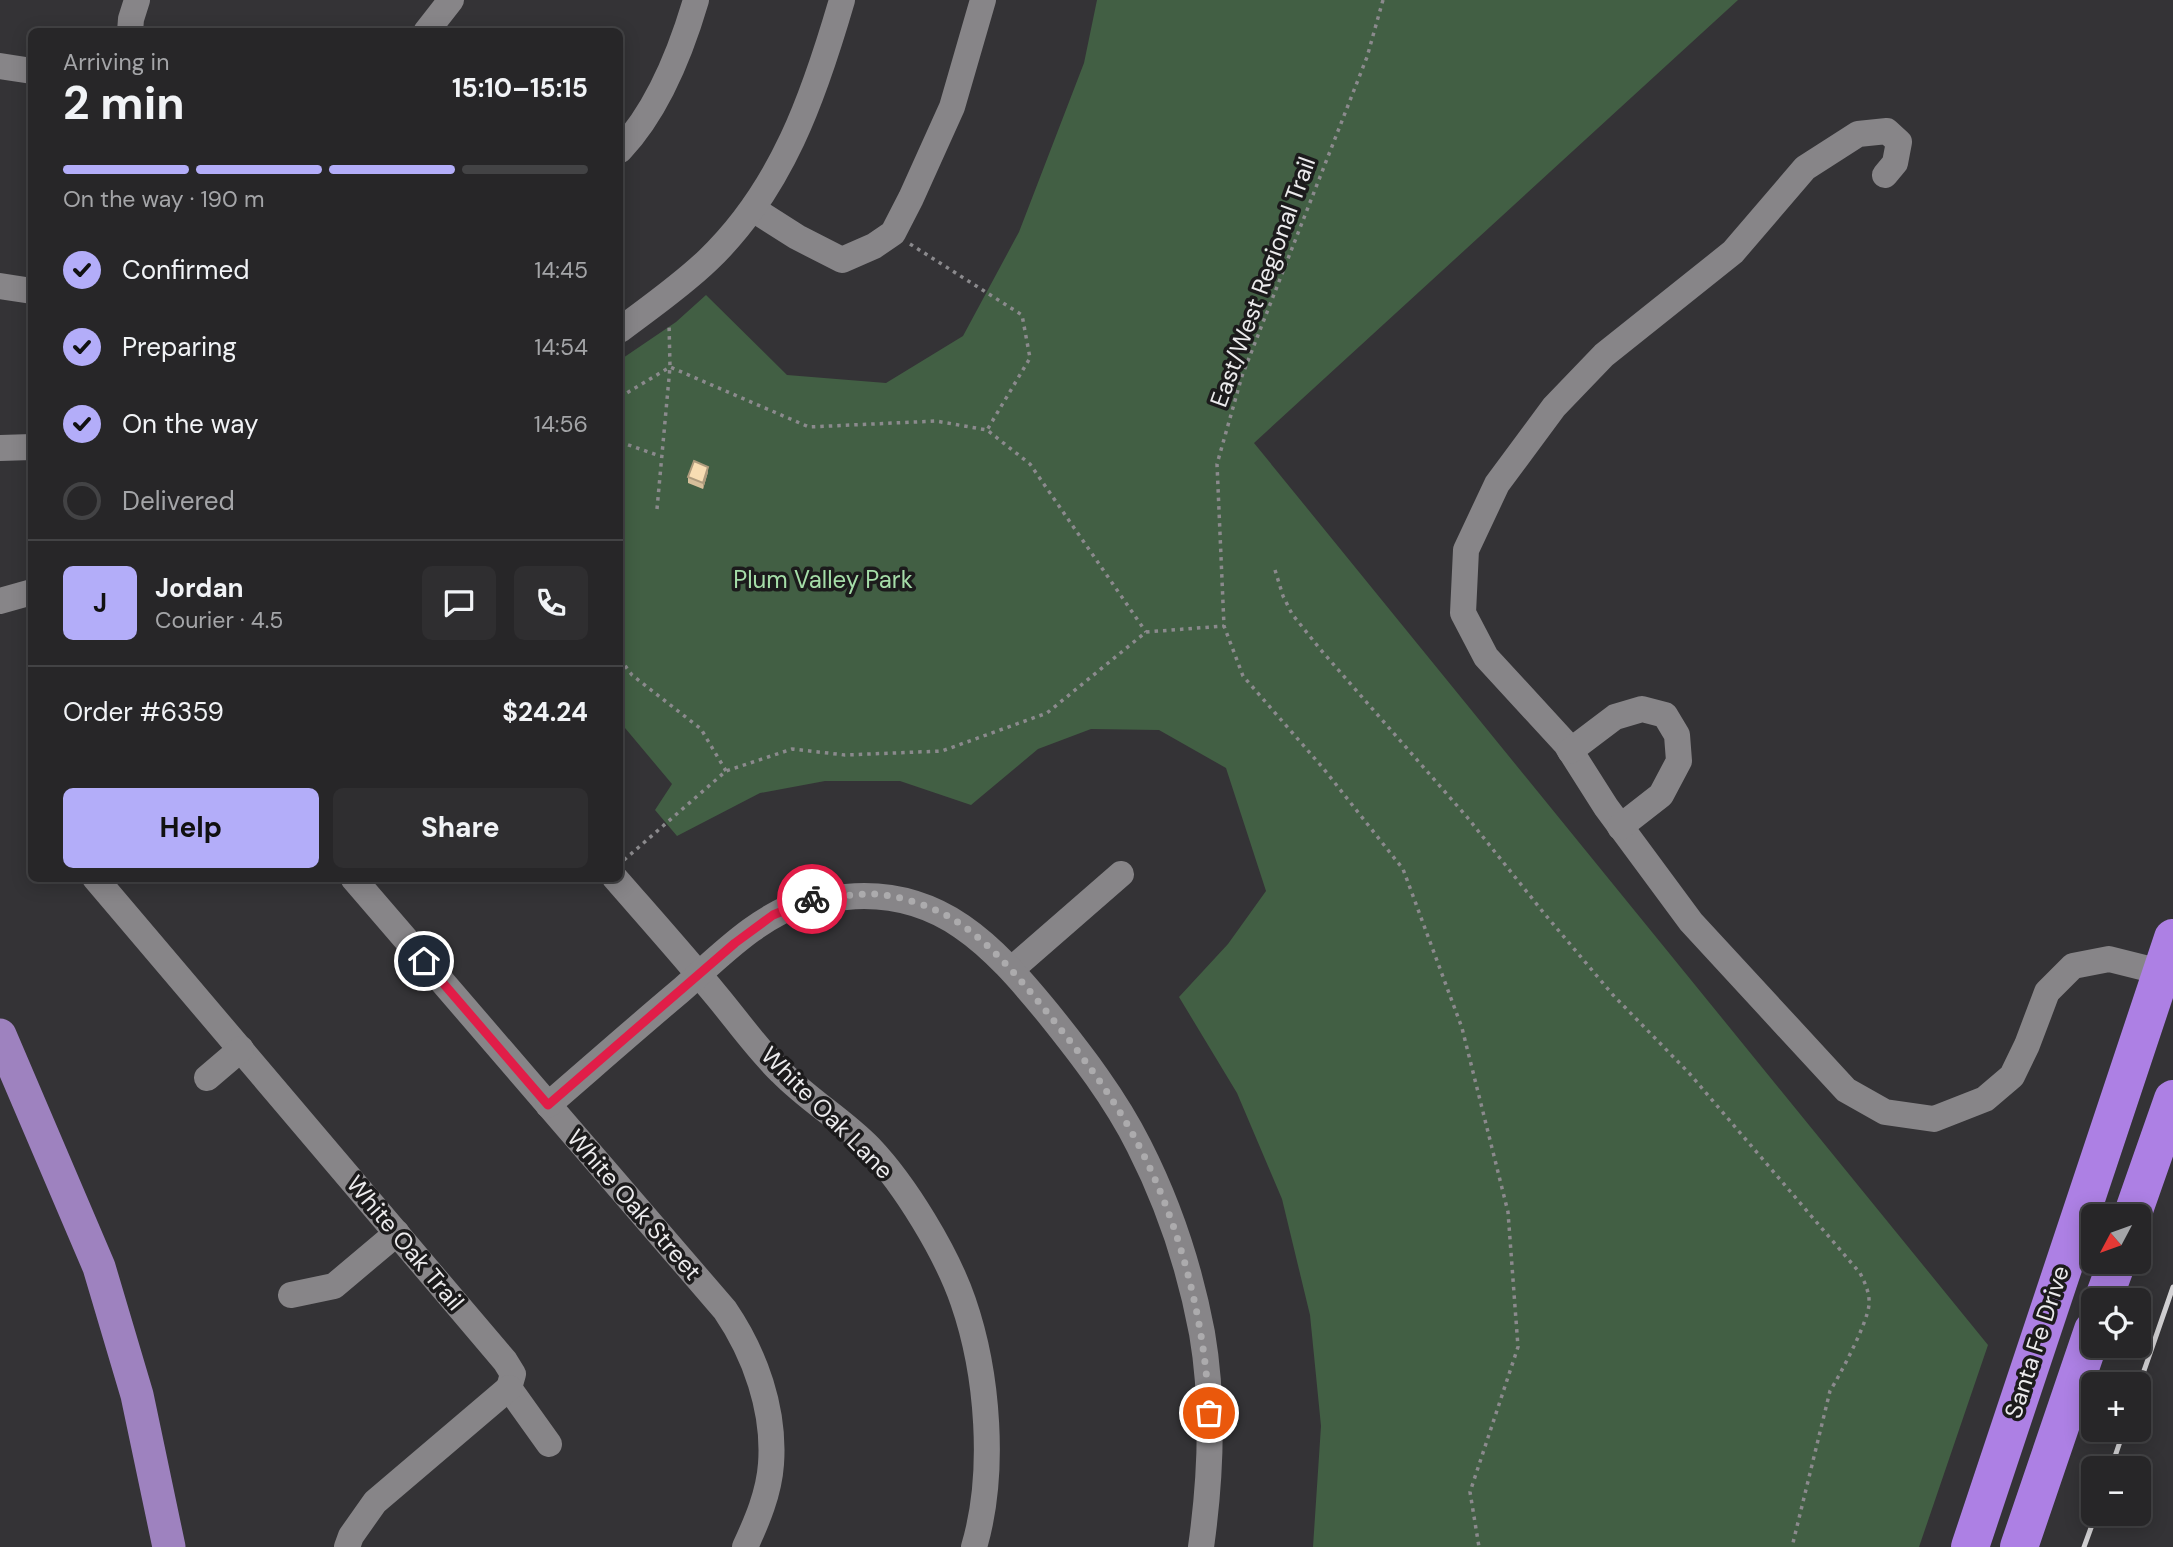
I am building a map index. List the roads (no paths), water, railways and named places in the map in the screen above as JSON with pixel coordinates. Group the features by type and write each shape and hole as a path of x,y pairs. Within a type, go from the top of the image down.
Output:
{"highway":[{"name":"Santa Fe Drive","path":"1970,1547 2167,955"},
{"path":"2136,1204 2173,1099"},
{"name":"Santa Fe Drive","path":"2020,1547 2084,1358"}],"main road":[{"path":"0,1035 99,1267 137,1395 169,1547"}],"street":[{"path":"130,28 137,0"},
{"path":"429,28 451,0"},
{"path":"623,146 660,92 686,34 696,0"},
{"path":"623,328 708,260 753,209 796,136 842,0"},
{"path":"753,209 797,237 842,260 874,246 892,233 911,198 952,107 983,0"},
{"path":"0,66 28,70"},
{"path":"1885,175 1895,163 1899,142 1887,131 1858,134 1805,168 1733,252 1596,363 1554,407 1497,484 1466,550 1462,613 1486,657 1570,751 1620,827 1691,922 1846,1090 1885,1112 1934,1119 1985,1099 2012,1076 2047,992 2073,966 2109,959 2167,955"},
{"path":"0,286 28,290"},
{"path":"0,449 28,447"},
{"path":"0,601 28,593"},
{"path":"1570,751 1615,717 1642,709 1665,715 1677,735 1679,761 1661,795 1620,827"},
{"path":"1012,969 1121,874"},
{"name":"White Oak Trail","path":"99,882 505,1362 513,1374 509,1388 549,1444"},
{"name":"White Oak Street","path":"356,882 725,1310 738,1330 765,1394 770,1430 771,1464 766,1493 745,1547"},
{"name":"White Oak Lane","path":"618,882 781,1072 870,1148 915,1206 940,1252 963,1300 975,1344 982,1387 986,1435 985,1491 974,1547"},
{"path":"548,1105 735,943 773,915 812,900 872,894 908,901 946,915 981,939 1012,969 1081,1054 1132,1133 1161,1195 1199,1323 1208,1388 1208,1491 1201,1547"},
{"path":"206,1078 241,1049"},
{"path":"291,1294 334,1286 397,1233"},
{"path":"347,1547 351,1536 375,1502 509,1388"}],"railway":[{"path":"2144,1372 2173,1287"},
{"path":"2115,1456 2120,1442"},
{"path":"2084,1547 2092,1526"}],"park label":[{"name":"Plum Valley Park","path":"823,580"}]}
